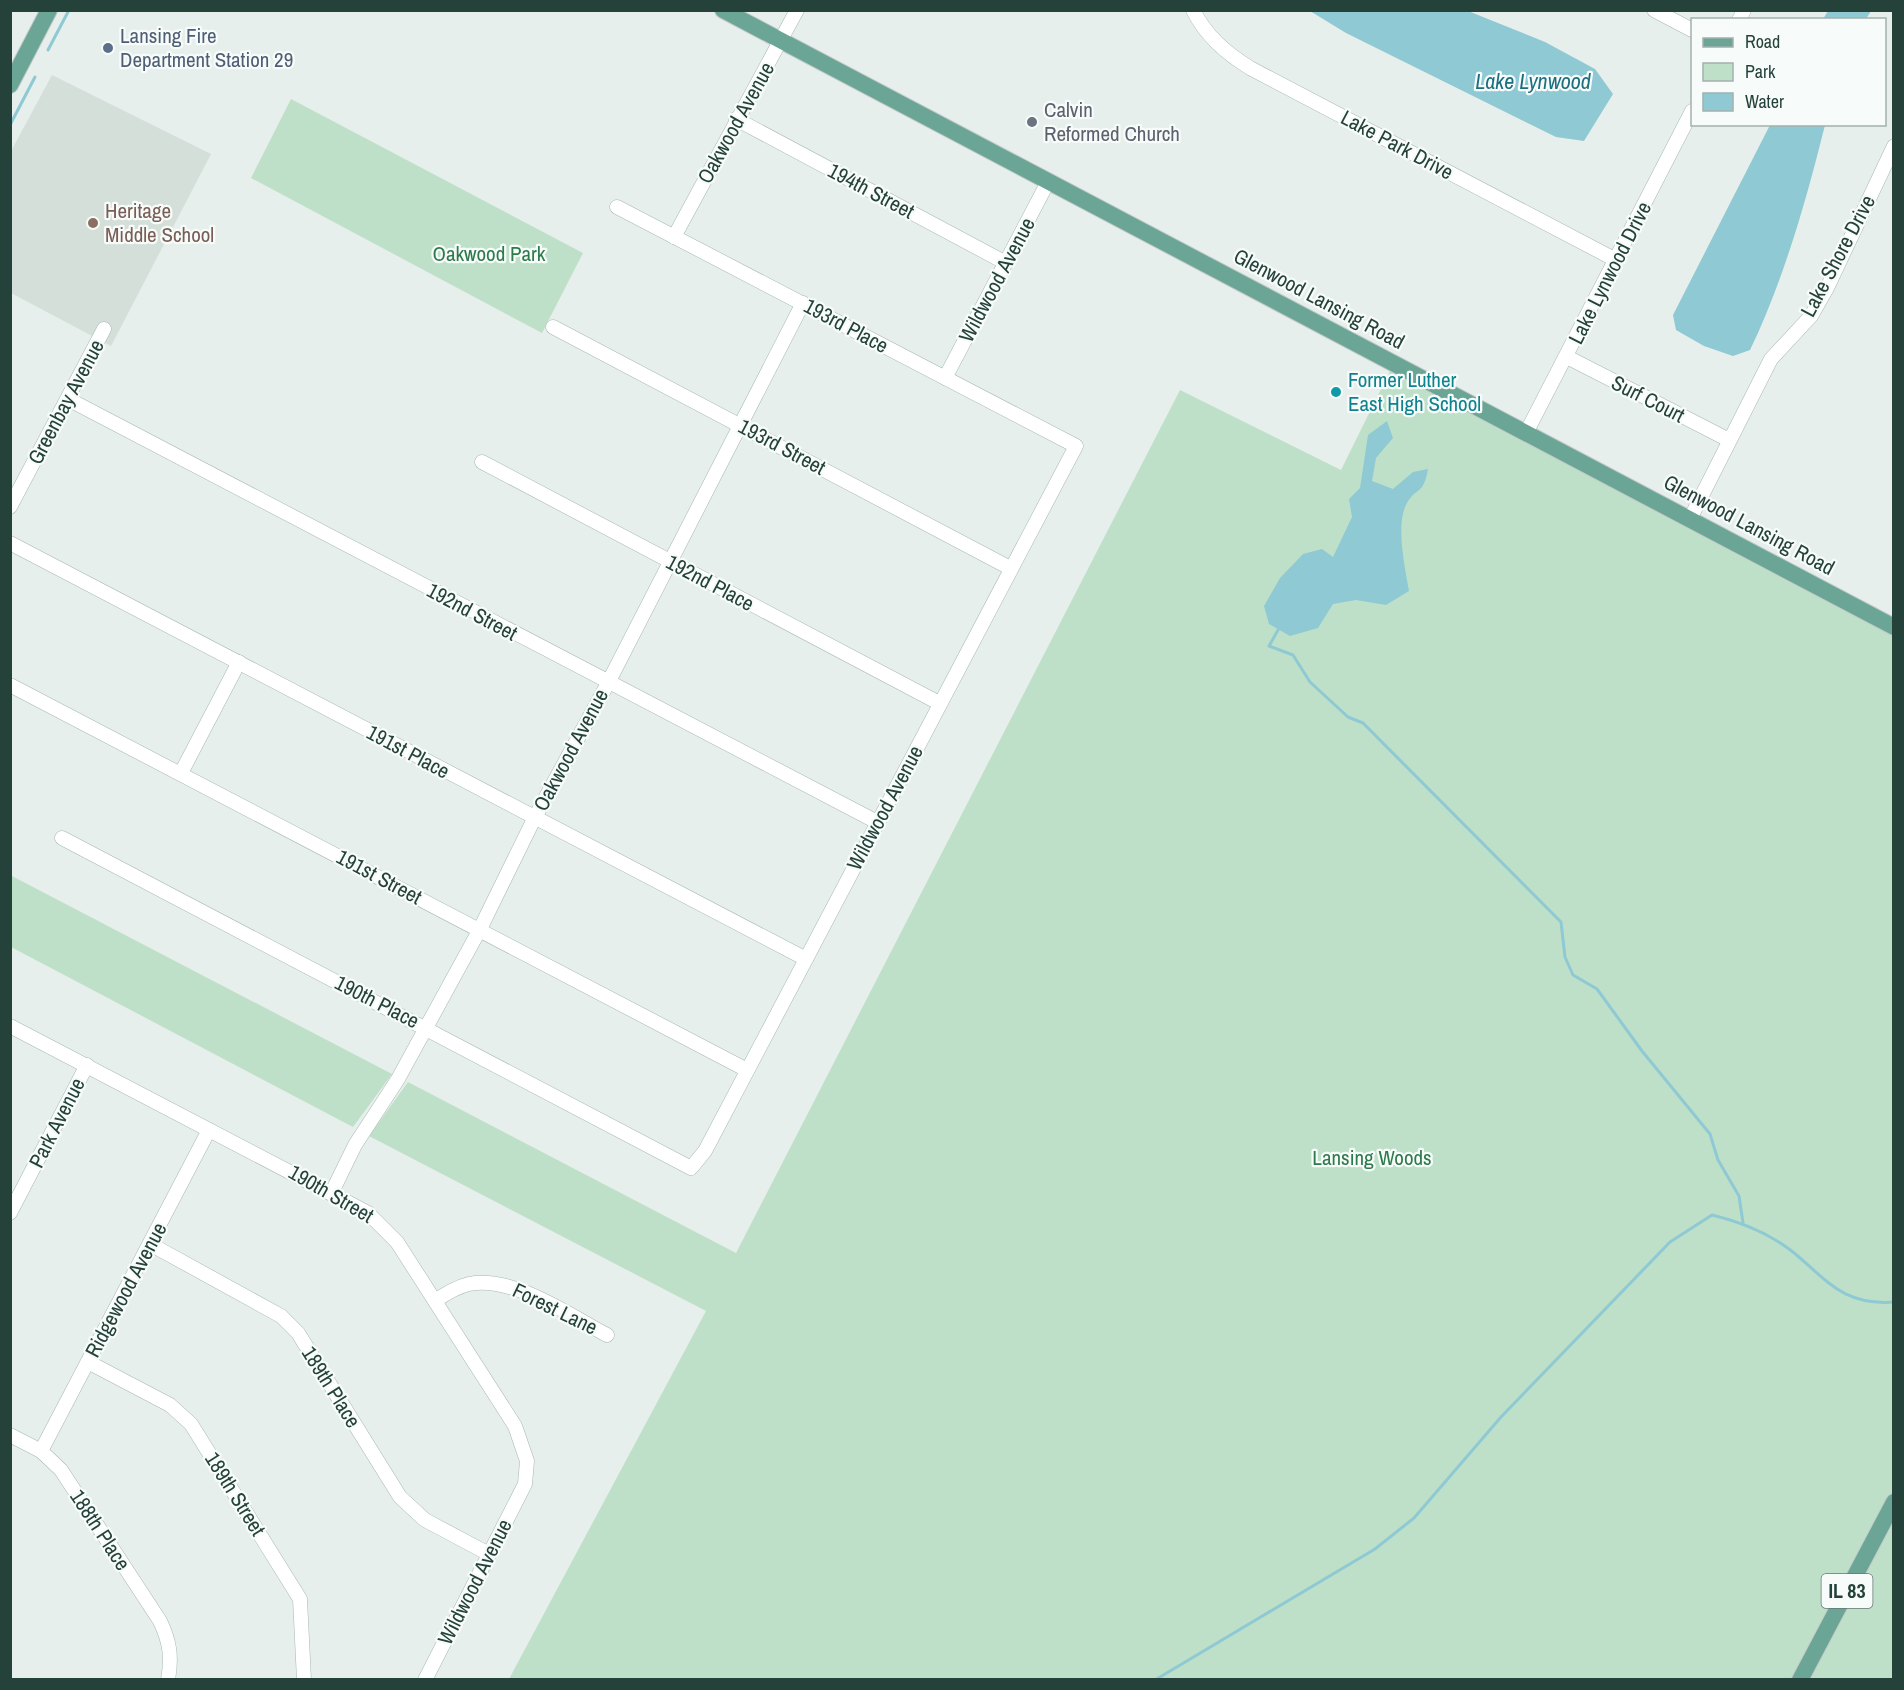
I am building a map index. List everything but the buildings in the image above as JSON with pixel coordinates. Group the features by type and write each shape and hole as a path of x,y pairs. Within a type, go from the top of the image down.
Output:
{"main road":[{"path":"10,85 49,10"},
{"name":"Glenwood Lansing Road","path":"723,10 1893,627"},
{"name":"IL 83","path":"1800,1680 1893,1502"}],"street":[{"name":"Oakwood Avenue","path":"674,237 736,120 757,89 797,10"},
{"name":"Lake Park Drive","path":"1193,10 1201,26 1215,42 1245,65 1616,260"},
{"path":"1654,10 1691,29"},
{"name":"Lake Lynwood Drive","path":"1526,433 1691,113"},
{"name":"194th Street","path":"736,120 1006,263"},
{"name":"Lake Shore Drive","path":"1690,519 1771,359 1811,316 1827,288 1893,146"},
{"name":"Wildwood Avenue","path":"945,378 1048,182"},
{"name":"193rd Place","path":"617,207 1076,446"},
{"name":"Oakwood Avenue","path":"332,1192 355,1145 398,1079 480,929 534,819 608,683 802,303"},
{"name":"193rd Street","path":"553,327 1010,568"},
{"name":"Greenbay Avenue","path":"10,507 104,329"},
{"name":"Surf Court","path":"1567,357 1729,440"},
{"name":"192nd Street","path":"68,399 877,822"},
{"name":"Wildwood Avenue","path":"691,1168 705,1151 1076,446"},
{"name":"192nd Place","path":"482,462 939,703"},
{"name":"191st Place","path":"10,543 534,819 806,959"},
{"path":"181,773 239,662"},
{"name":"191st Street","path":"10,685 747,1070"},
{"name":"190th Place","path":"62,838 691,1168"},
{"name":"190th Street","path":"10,1026 332,1192 368,1213 388,1230 521,1437 527,1461 525,1484"},
{"name":"Park Avenue","path":"10,1213 16,1188 87,1065"},
{"name":"Ridgewood Avenue","path":"41,1451 209,1130"},
{"name":"189th Place","path":"150,1244 281,1316 297,1333 400,1497 425,1520 489,1554"},
{"name":"Forest Lane","path":"435,1301 466,1285 498,1283 532,1296 607,1335"},
{"name":"189th Street","path":"88,1362 170,1405 191,1424 300,1599 304,1680"},
{"name":"188th Place","path":"10,1435 41,1451 61,1470 160,1622 170,1643 171,1662 168,1680"},
{"name":"Wildwood Avenue","path":"425,1680 525,1484"}],"shaded area":[{"name":"Heritage Middle School","path":"52,75 211,154 111,346 11,293 10,153"}],"green space":[{"name":"Oakwood Park","path":"291,99 583,253 542,333 251,178"},
{"name":"Lansing Woods","path":"1391,369 1893,635 1893,1679 509,1679 706,1311 369,1136 408,1082 736,1253 1180,390 1341,470"},
{"path":"10,875 392,1074 353,1127 11,947"}],"water":[{"path":"1828,10 1871,11 1867,18 1824,18"},
{"name":"Lake Lynwood","path":"1310,11 1468,11 1545,42 1595,69 1613,94 1584,141 1556,137 1346,33"},
{"path":"1769,126 1825,126 1784,268 1750,350 1733,356 1704,346 1676,330 1673,315"},
{"path":"1387,421 1393,438 1376,458 1372,481 1393,489 1413,472 1428,469 1422,487 1407,503 1403,512 1401,534 1409,591 1386,605 1356,600 1333,604 1318,628 1290,636 1269,624 1264,606 1280,578 1303,554 1322,549 1333,557 1352,517 1349,499 1360,488 1368,435"}],"waterway":[{"path":"48,50 69,10"},
{"path":"10,125 35,77"},
{"path":"1278,630 1269,646 1293,655 1310,682 1348,717 1363,723 1561,922 1565,957 1573,975 1597,989 1642,1051 1710,1134 1718,1160 1739,1196 1743,1223"},
{"path":"1155,1680 1375,1549 1414,1518 1501,1417 1670,1242 1712,1215 1734,1221 1774,1239 1793,1252 1826,1281 1849,1295 1861,1300 1894,1302"}],"place":[{"name":"Lansing Fire Department Station 29","path":"108,48"},
{"name":"Calvin Reformed Church","path":"1032,122"},
{"name":"Heritage Middle School","path":"93,223"},
{"name":"Former Luther East High School","path":"1336,392"}]}
